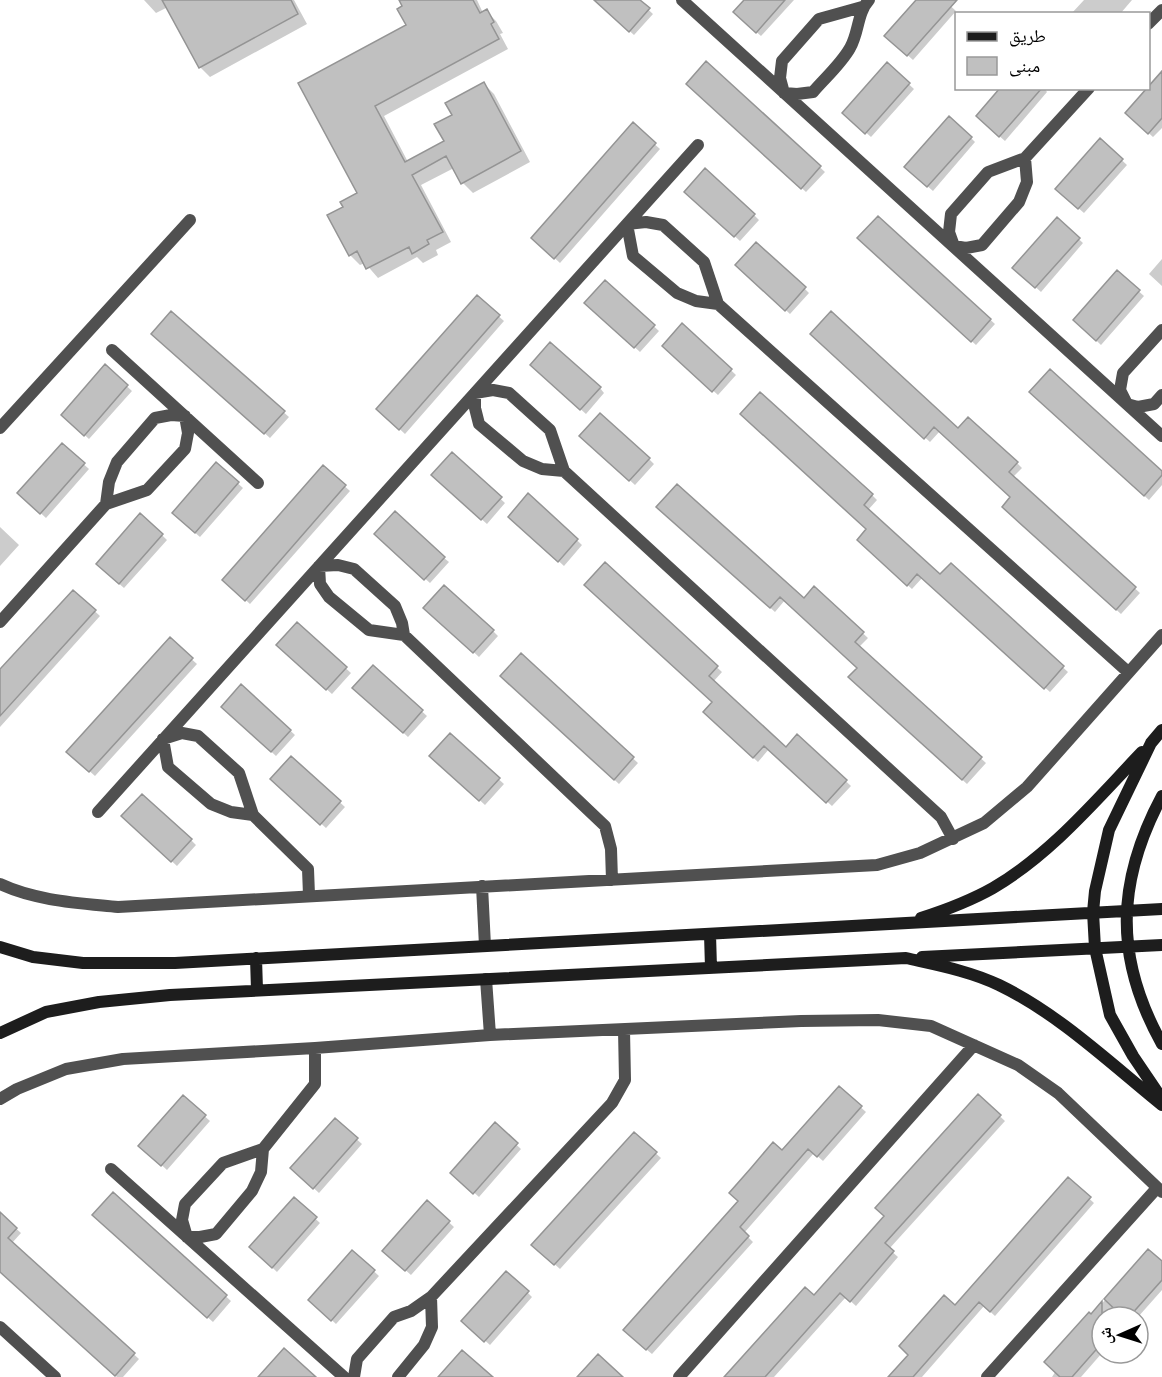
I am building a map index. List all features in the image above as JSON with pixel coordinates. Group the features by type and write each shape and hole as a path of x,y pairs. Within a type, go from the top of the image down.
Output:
{"main road":[{"path":"906,923 958,906 993,888 1028,864 1079,818 1162,730"},
{"path":"1151,743 1109,830 1095,891 1093,912 1095,948 1110,1016 1162,1099"},
{"path":"1162,796 1143,836 1131,876 1126,911 1128,946 1134,982 1162,1044"},
{"path":"0,947 33,957 83,963 175,963 1162,909"},
{"path":"710,934 711,968"},
{"path":"0,1033 46,1011 99,1002 170,995 1162,945"},
{"path":"256,958 257,990"},
{"path":"906,958 956,970 997,984 1033,1004 1062,1024 1162,1105"}],"street":[{"path":"682,0 1162,435"},
{"path":"784,93 780,78 782,61 819,19 865,4"},
{"path":"784,93 813,92 850,48 865,4"},
{"path":"1150,23 1162,10"},
{"path":"954,246 948,232 951,214 988,172 1025,158 1087,90"},
{"path":"98,812 698,145"},
{"path":"954,246 966,248 982,246 1019,202 1027,182 1025,158"},
{"path":"0,428 190,220"},
{"path":"627,224 646,222 663,225 704,262 718,304 1128,672"},
{"path":"627,224 633,256 677,293 696,301 718,304"},
{"path":"1162,330 1123,373 1120,390 1127,404 1138,407 1154,404 1162,395"},
{"path":"112,350 258,483"},
{"path":"475,393 493,390 509,393 550,430 564,471 941,817 953,839"},
{"path":"475,393 475,408 479,424 523,461 542,469 564,471"},
{"path":"106,504 109,482 117,462 155,418 171,415 185,416"},
{"path":"0,622 106,504 147,490 185,449 188,433 185,416"},
{"path":"319,566 338,565 354,569 395,606 404,635"},
{"path":"319,566 320,584 329,597 369,630 404,635 605,826 611,849 612,880"},
{"path":"0,884 12,890 58,900 118,907 877,864 920,853 984,823 1027,787 1162,635"},
{"path":"163,739 182,733 198,736 239,773 253,814 308,869 309,895"},
{"path":"163,739 168,767 203,797 212,804 231,812 253,814"},
{"path":"482,886 485,946"},
{"path":"486,979 489,1035"},
{"path":"0,1099 17,1089 66,1069 123,1059 489,1035 801,1021 878,1020 931,1026 1018,1065 1058,1094 1160,1190 987,1377"},
{"path":"354,1377 357,1359 394,1317 411,1311 431,1297 612,1103 625,1080 624,1030"},
{"path":"679,1377 974,1045"},
{"path":"187,1237 182,1220 185,1204 223,1163 263,1149 315,1084 315,1048"},
{"path":"187,1237 200,1238 216,1234 252,1191 261,1172 263,1149"},
{"path":"111,1169 344,1377"},
{"path":"398,1377 424,1346 432,1327 431,1297"},
{"path":"0,1327 55,1377"}],"building":[{"path":"162,0 291,0 298,14 199,68"},
{"path":"399,0 473,0 480,13 487,9 494,22 491,24 499,39 375,106 405,162 444,141 434,124 452,115 445,103 484,82 521,151 461,184 446,156 412,175 443,232 427,240 429,244 412,254 409,247 366,269 357,251 349,256 327,215 343,207 340,202 357,193 298,83 406,25 397,9 402,6"},
{"path":"594,0 640,0 650,8 629,32"},
{"path":"744,0 785,0 756,33 733,12"},
{"path":"916,0 957,0 907,56 884,36"},
{"path":"706,61 821,166 801,189 686,84"},
{"path":"887,62 910,83 865,134 842,113"},
{"path":"1162,71 1162,118 1148,134 1125,113 1145,90 1150,90 1150,85"},
{"path":"998,90 1040,90 999,137 976,116"},
{"path":"949,116 972,137 927,187 904,167"},
{"path":"633,122 656,143 554,259 531,238"},
{"path":"1100,138 1123,159 1078,209 1055,189"},
{"path":"705,168 755,214 734,237 684,192"},
{"path":"878,216 991,319 971,342 857,238"},
{"path":"1057,217 1080,238 1035,288 1012,268"},
{"path":"756,242 806,287 785,311 735,265"},
{"path":"1117,270 1140,290 1096,341 1073,320"},
{"path":"605,280 655,325 634,348 584,303"},
{"path":"477,295 500,315 399,430 376,409"},
{"path":"171,311 285,411 264,434 151,334"},
{"path":"831,311 958,428 968,417 1018,462 1009,472 1136,587 1116,610 1002,507 1010,497 934,427 924,439 810,334"},
{"path":"682,323 732,369 712,392 662,346"},
{"path":"550,342 601,387 580,410 530,365"},
{"path":"105,364 128,385 84,436 61,415"},
{"path":"1050,369 1162,471 1162,475 1144,496 1029,392"},
{"path":"760,392 873,494 864,505 940,574 951,563 1064,666 1044,689 917,574 907,586 857,540 866,529 740,414"},
{"path":"600,413 650,458 629,481 579,436"},
{"path":"62,443 85,463 40,514 17,493"},
{"path":"452,452 502,497 481,520 431,475"},
{"path":"216,462 239,482 195,533 172,513"},
{"path":"323,465 346,485 245,601 222,580"},
{"path":"677,484 804,598 814,586 864,632 855,642 982,757 962,780 848,677 857,668 780,597 770,608 656,507"},
{"path":"528,493 578,539 558,562 508,517"},
{"path":"395,511 445,557 424,580 374,534"},
{"path":"140,513 163,534 119,584 96,564"},
{"path":"605,562 718,666 709,676 786,747 797,734 847,780 826,803 764,746 753,758 703,712 712,702 584,585"},
{"path":"444,585 494,630 473,653 423,608"},
{"path":"73,590 96,610 0,716 0,669"},
{"path":"297,622 347,667 326,690 276,645"},
{"path":"170,637 193,658 89,772 66,752"},
{"path":"521,653 634,757 614,780 500,676"},
{"path":"373,665 423,710 403,733 352,688"},
{"path":"241,684 291,730 271,752 221,707"},
{"path":"450,733 500,778 479,801 429,756"},
{"path":"291,756 341,801 320,825 270,779"},
{"path":"142,794 192,839 171,862 121,816"},
{"path":"839,1086 862,1106 817,1157 808,1149 740,1227 749,1236 646,1350 623,1330 738,1201 729,1193 773,1142 782,1150"},
{"path":"978,1094 1001,1115 885,1243 894,1251 850,1302 840,1293 765,1377 724,1377 805,1287 814,1295 884,1216 875,1208"},
{"path":"183,1095 206,1115 161,1166 138,1146"},
{"path":"335,1118 358,1138 313,1189 290,1168"},
{"path":"495,1122 518,1143 473,1194 450,1173"},
{"path":"634,1132 657,1152 554,1265 531,1245"},
{"path":"1068,1177 1091,1197 990,1312 979,1302 913,1377 888,1377 908,1355 899,1346 944,1295 955,1305"},
{"path":"113,1192 227,1295 207,1318 92,1215"},
{"path":"294,1197 317,1217 272,1268 249,1247"},
{"path":"427,1200 450,1221 405,1271 382,1251"},
{"path":"0,1212 17,1228 8,1238 135,1353 115,1376 0,1272"},
{"path":"1148,1249 1162,1261 1162,1280 1140,1305 1110,1305 1104,1299"},
{"path":"352,1250 375,1270 331,1321 308,1300"},
{"path":"506,1271 529,1291 484,1342 461,1321"},
{"path":"1089,1312 1090,1357 1072,1377 1060,1377 1044,1362"},
{"path":"284,1348 316,1377 258,1377"},
{"path":"462,1350 493,1377 438,1377"},
{"path":"598,1354 623,1377 577,1377"}]}
